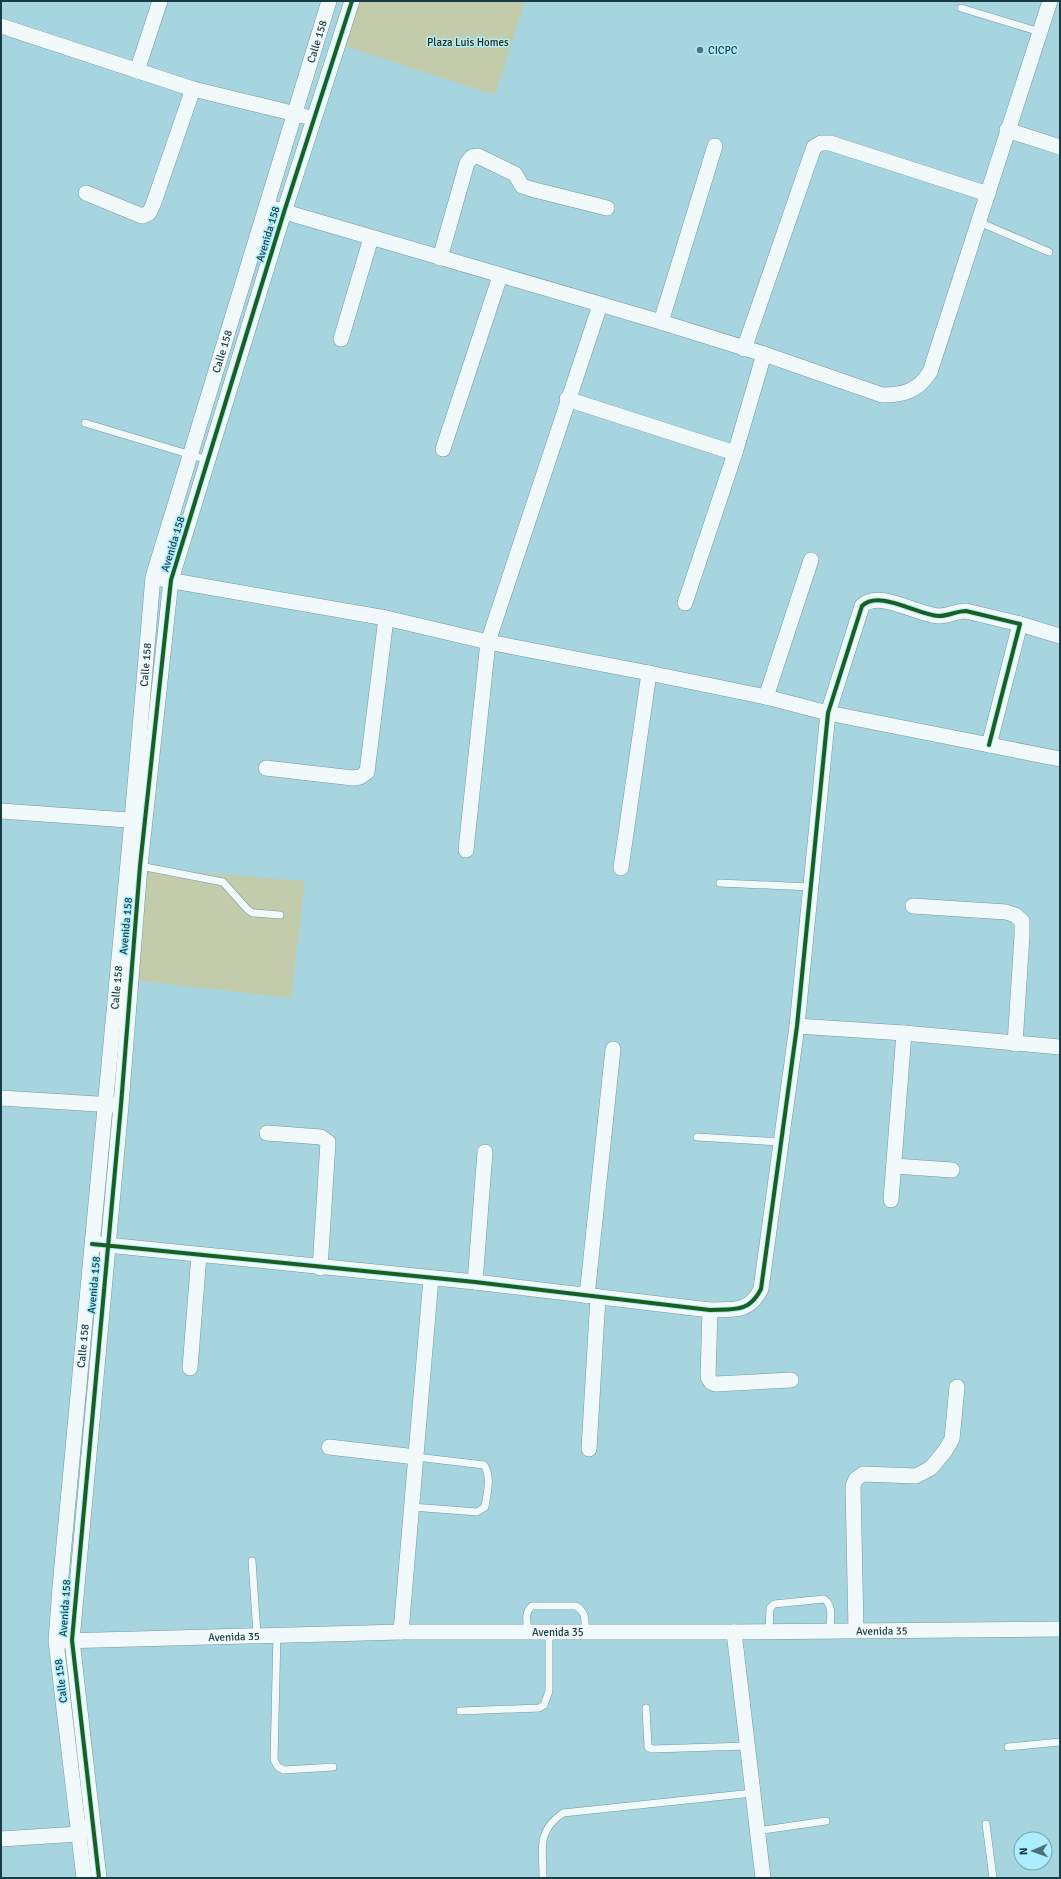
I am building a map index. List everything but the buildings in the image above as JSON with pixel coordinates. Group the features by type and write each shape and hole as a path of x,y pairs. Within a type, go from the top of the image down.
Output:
{"street":[{"path":"137,71 160,1"},
{"name":"Calle 158","path":"84,1878 56,1641 70,1473 99,1245 105,1105 138,821 153,577 329,1"},
{"name":"Avenida 158","path":"99,1878 72,1640 86,1475 99,1245 121,1105 140,866 138,821 171,580 284,212 352,1"},
{"path":"266,206 500,276 661,322 764,354 882,395 900,395 923,382 930,372 1050,1"},
{"path":"1,26 193,89 314,119"},
{"path":"86,193 142,216 149,213 154,205 193,89"},
{"path":"1008,130 1060,147"},
{"path":"744,349 814,147 821,144 830,143 988,194"},
{"path":"661,322 715,146"},
{"path":"440,258 467,163 472,157 478,156 515,174 522,186 531,190 607,208"},
{"path":"341,339 371,238"},
{"path":"443,449 500,276"},
{"path":"466,850 488,642 567,399 600,305"},
{"path":"685,603 735,454 764,354"},
{"path":"567,399 735,454"},
{"path":"766,697 811,560"},
{"path":"153,577 386,618 488,642 649,673 766,697 828,712 1060,759"},
{"path":"99,1245 320,1268 475,1282 710,1310 744,1308 752,1303 762,1289 798,1026 828,712 862,606 866,602 881,600 930,615 941,616 966,611 1020,624 1060,636"},
{"path":"266,768 353,778 360,777 367,772 386,618"},
{"path":"989,745 1020,624"},
{"path":"621,868 649,673"},
{"path":"1,811 138,821"},
{"path":"913,906 1006,912 1015,915 1022,921 1014,1044"},
{"path":"798,1026 904,1033 1060,1047"},
{"path":"891,1200 904,1033"},
{"path":"589,1449 592,1297 613,1049"},
{"path":"1,1098 121,1105"},
{"path":"267,1133 321,1137 328,1142 320,1268"},
{"path":"475,1282 485,1152"},
{"path":"894,1166 952,1170"},
{"path":"190,1368 199,1255"},
{"path":"401,1632 431,1278"},
{"path":"710,1310 708,1377 711,1382 715,1384 792,1380"},
{"path":"856,1630 853,1486 856,1479 862,1474 916,1476 926,1472 945,1451 952,1439 957,1387"},
{"path":"329,1447 416,1457"},
{"path":"70,1473 86,1475"},
{"name":"Avenida 35","path":"56,1641 257,1634 401,1632 734,1632 1060,1629"},
{"path":"734,1632 763,1878"},
{"path":"1,1839 79,1834 93,1821"}],"lane":[{"path":"961,8 1040,32"},
{"path":"979,222 1049,252"},
{"path":"85,423 208,460"},
{"path":"140,866 223,882 248,910 253,913 280,915"},
{"path":"720,883 811,887"},
{"path":"697,1137 782,1142"},
{"path":"412,1507 477,1512 485,1507 489,1479 489,1472 484,1465 416,1457"},
{"path":"252,1561 257,1634"},
{"path":"769,1631 770,1608 774,1604 824,1599 831,1609 830,1630"},
{"path":"528,1632 526,1614 532,1606 576,1606 582,1609 585,1615 585,1632"},
{"path":"460,1711 539,1708 544,1705 549,1691 549,1632"},
{"path":"277,1634 274,1760 278,1767 284,1770 333,1767"},
{"path":"646,1708 648,1747 652,1749 747,1746"},
{"path":"1008,1747 1060,1742"},
{"path":"544,1878 543,1837 552,1821 563,1813 753,1793"},
{"path":"757,1831 826,1822"},
{"path":"986,1824 993,1878"}],"green space":[{"name":"Plaza Luis Homes","path":"352,1 525,1 495,95 338,44"},
{"path":"143,868 305,881 291,998 132,980"}],"cycle path":[{"path":"99,1878 72,1640 121,1105 140,866 171,580 284,212 352,1"},
{"path":"92,1244 475,1282 710,1310 734,1309 746,1306 756,1297 761,1289 797,1026 828,713 862,606 869,602 878,600 888,601 930,615 942,616 966,611 1020,624 989,745"}],"place":[{"name":"CICPC","path":"700,50"}]}
